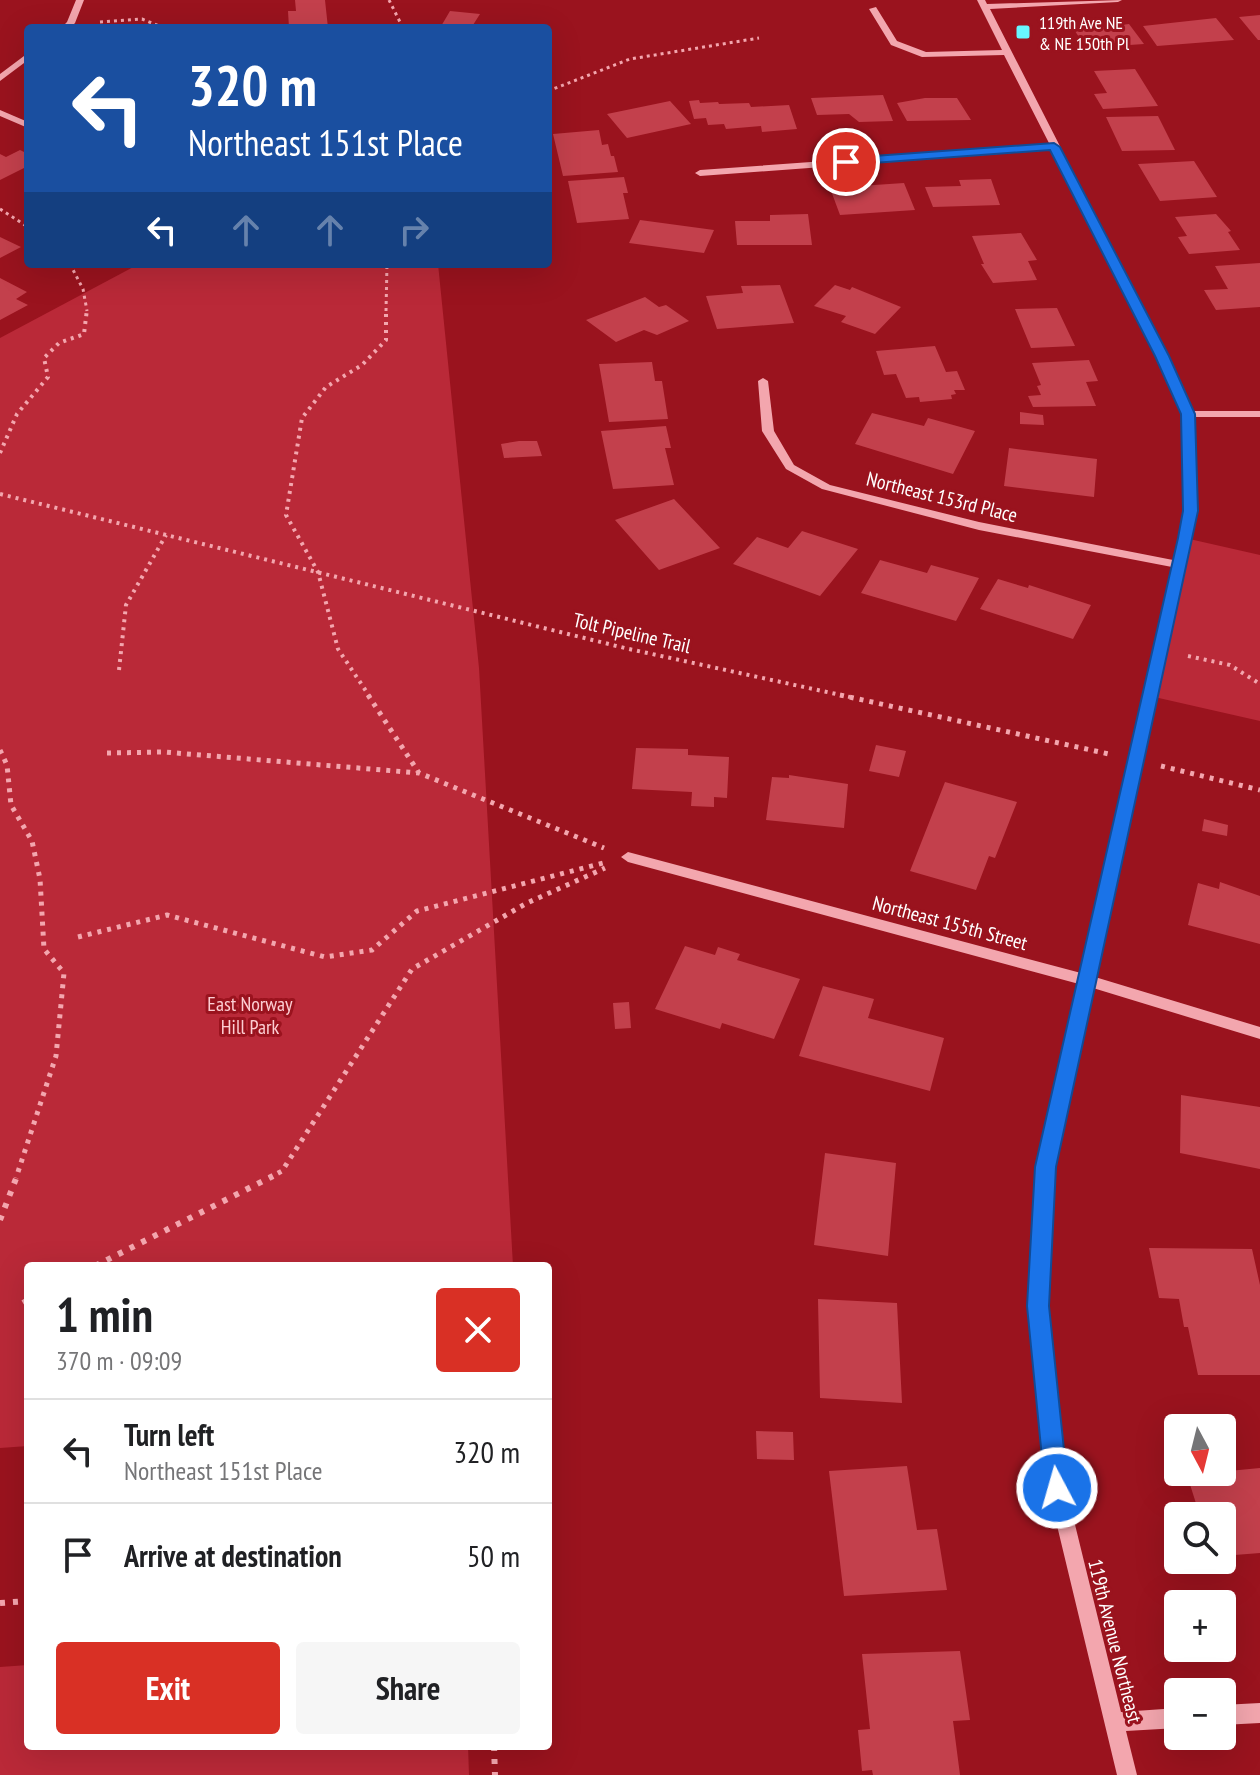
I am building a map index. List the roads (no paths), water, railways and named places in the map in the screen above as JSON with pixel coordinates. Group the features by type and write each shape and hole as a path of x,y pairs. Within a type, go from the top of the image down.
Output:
{"street":[{"path":"69,24 80,0"},
{"path":"983,4 1118,0"},
{"name":"119th Avenue Northeast","path":"983,4 1162,356 1188,414 1190,511 1046,1167 1038,1306 1057,1488 1127,1775"},
{"path":"873,9 894,43 925,55 1007,52"},
{"path":"0,78 24,59"},
{"path":"0,113 24,123"},
{"path":"700,173 1054,147"},
{"name":"Northeast 153rd Place","path":"763,381 768,431 790,467 826,487 979,526 1180,565"},
{"path":"1188,414 1260,414"},
{"name":"Northeast 155th Street","path":"628,857 1086,980 1260,1033"},
{"path":"1236,1714 1260,1713"},
{"path":"1114,1722 1164,1719"}],"place":[{"name":"119th Ave NE & NE 150th Pl","path":"1023,32"}],"park label":[{"name":"East Norway Hill Park","path":"250,1016"}]}
